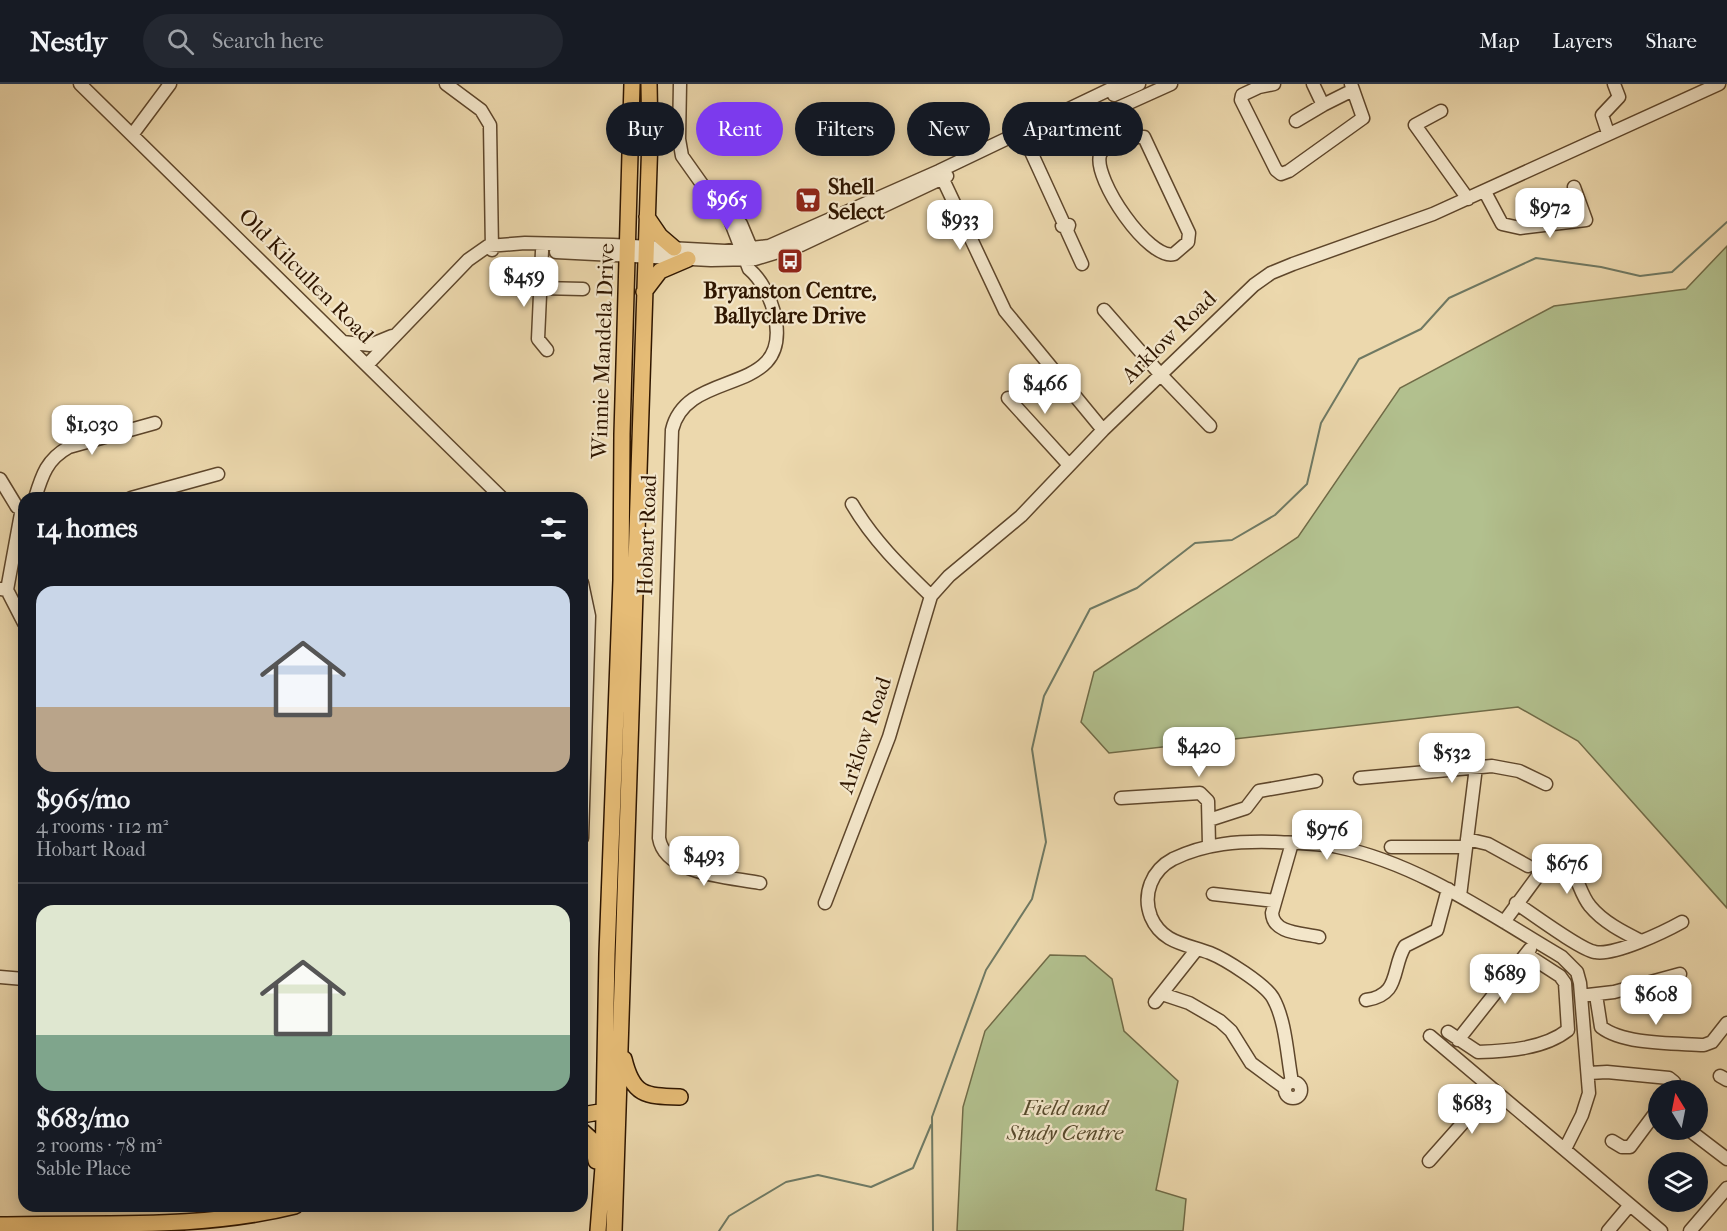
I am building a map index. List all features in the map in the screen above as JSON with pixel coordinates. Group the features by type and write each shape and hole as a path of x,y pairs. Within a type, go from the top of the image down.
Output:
{"main road":[{"name":"Winnie Mandela Drive","path":"614,1231 610,1116 632,84"},
{"name":"Winnie Mandela Drive","path":"598,1231 610,1116 621,1044 650,137 649,84"},
{"path":"647,217 660,236 674,248"},
{"path":"644,292 660,271 688,259"},
{"path":"621,1044 633,1086 652,1096 680,1097"},
{"path":"588,1115 610,1116"},
{"path":"588,1126 610,1116"},
{"path":"588,1136 592,1141 600,1203"},
{"path":"0,1223 161,1223 218,1212"},
{"path":"190,1217 236,1217 263,1212"}],"street":[{"name":"Old Kilcullen Road","path":"80,84 496,492"},
{"path":"132,135 170,84"},
{"path":"446,84 478,108 488,120 492,137 489,202 492,248"},
{"name":"Hobart Road","path":"680,84 680,151 694,175 741,224 749,255 749,269 757,275 773,307 776,338 768,358 757,371 744,378 704,391 690,399 676,417 672,430 660,844 666,856 674,862 689,868 760,884"},
{"path":"1089,102 1121,84"},
{"path":"1101,102 1139,84"},
{"path":"1132,102 1171,84"},
{"path":"1313,84 1323,105"},
{"path":"1608,134 1602,115 1619,97 1614,84"},
{"name":"Arklow Road","path":"825,903 889,737 932,596 949,576 1021,516 1103,429 1254,285 1271,273 1433,214 1485,192 1719,84"},
{"path":"1265,85 1242,94 1241,100 1276,170 1281,174 1289,171 1364,118 1352,87 1296,121"},
{"path":"1441,111 1415,125 1468,199"},
{"path":"1137,136 1147,140 1189,232 1188,242 1174,254 1164,254 1143,238 1111,193 1100,168 1100,156 1102,151 1119,143 1137,136"},
{"path":"367,365 462,269 492,248 646,252 688,259 749,255 801,245 941,174 1002,148"},
{"path":"1033,156 1082,264"},
{"path":"941,174 1005,311 1103,429"},
{"path":"1485,192 1502,224 1520,228 1586,220 1574,187"},
{"path":"492,248 542,251 628,251"},
{"path":"646,252 674,248 749,255"},
{"path":"542,251 538,339 547,351"},
{"path":"540,288 583,289"},
{"path":"1104,310 1160,374 1210,426"},
{"path":"341,342 370,345 396,335"},
{"path":"1008,398 1069,465"},
{"path":"37,492 43,471 56,454 69,447 155,423"},
{"path":"153,492 218,474"},
{"path":"0,479 18,505"},
{"path":"852,504 865,526 896,562 932,596"},
{"path":"18,530 4,590 18,613"},
{"path":"588,611 588,640"},
{"path":"1360,778 1476,767 1510,768 1546,784"},
{"path":"1460,896 1476,767"},
{"path":"1209,820 1246,808 1259,791 1316,781"},
{"path":"1121,798 1200,793 1208,801 1209,845"},
{"path":"1197,949 1159,998 1189,1003 1220,1021 1231,1031 1251,1063 1288,1085 1277,1009 1270,994 1221,959 1197,949 1171,940 1161,933 1150,914 1148,898 1150,884 1163,866 1209,845 1241,842 1292,843 1351,850 1460,896 1571,964 1577,972 1589,1073 1586,1105 1565,1149"},
{"path":"1292,843 1272,913 1275,926 1320,937"},
{"path":"1391,848 1466,843 1488,844 1528,866"},
{"path":"1504,922 1548,862 1560,859 1568,865 1590,906 1603,918 1641,941"},
{"path":"1366,1000 1378,998 1387,992 1395,980 1405,946 1437,930 1448,890"},
{"path":"1213,894 1275,901"},
{"path":"1516,903 1593,952 1608,951 1655,937 1682,922"},
{"path":"1526,954 1560,976 1565,983 1568,1029 1545,1042 1530,1046 1486,1052 1473,1051 1453,1036 1526,954 1537,942"},
{"path":"1581,996 1680,974"},
{"path":"0,977 18,978"},
{"path":"1596,994 1601,1027 1618,1035 1642,1040 1704,1045 1712,1042 1727,1023"},
{"path":"1430,1036 1661,1231"},
{"path":"1589,1073 1607,1072 1672,1080"},
{"path":"1429,1161 1493,1089"},
{"path":"1612,1141 1622,1147 1630,1147 1648,1123"},
{"path":"1702,1140 1727,1159"},
{"path":"1690,1231 1727,1188"},
{"path":"1608,1231 1629,1206"}],"green space":[{"path":"1727,246 1727,908 1578,741 1518,707 1109,753 1081,722 1094,672 1298,537 1400,388 1554,306 1686,289"},
{"name":"Field and Study Centre","path":"1050,955 1085,956 1112,979 1124,1031 1178,1081 1156,1190 1186,1199 1183,1231 957,1231 963,1107 985,1031"}],"waterway":[{"path":"933,1231 932,1117 986,970 1032,899 1046,842 1032,749 1044,696 1090,609 1137,588 1195,543 1232,540 1275,515 1307,484 1321,423 1359,359 1421,329 1449,298 1536,258 1601,267 1640,276 1672,272 1727,222"},
{"path":"719,1231 729,1216 786,1182 818,1175 871,1187 913,1168 931,1125"}],"place":[{"name":"Shell Select","path":"808,200"},
{"name":"Bryanston Centre, Ballyclare Drive","path":"790,261"}]}
